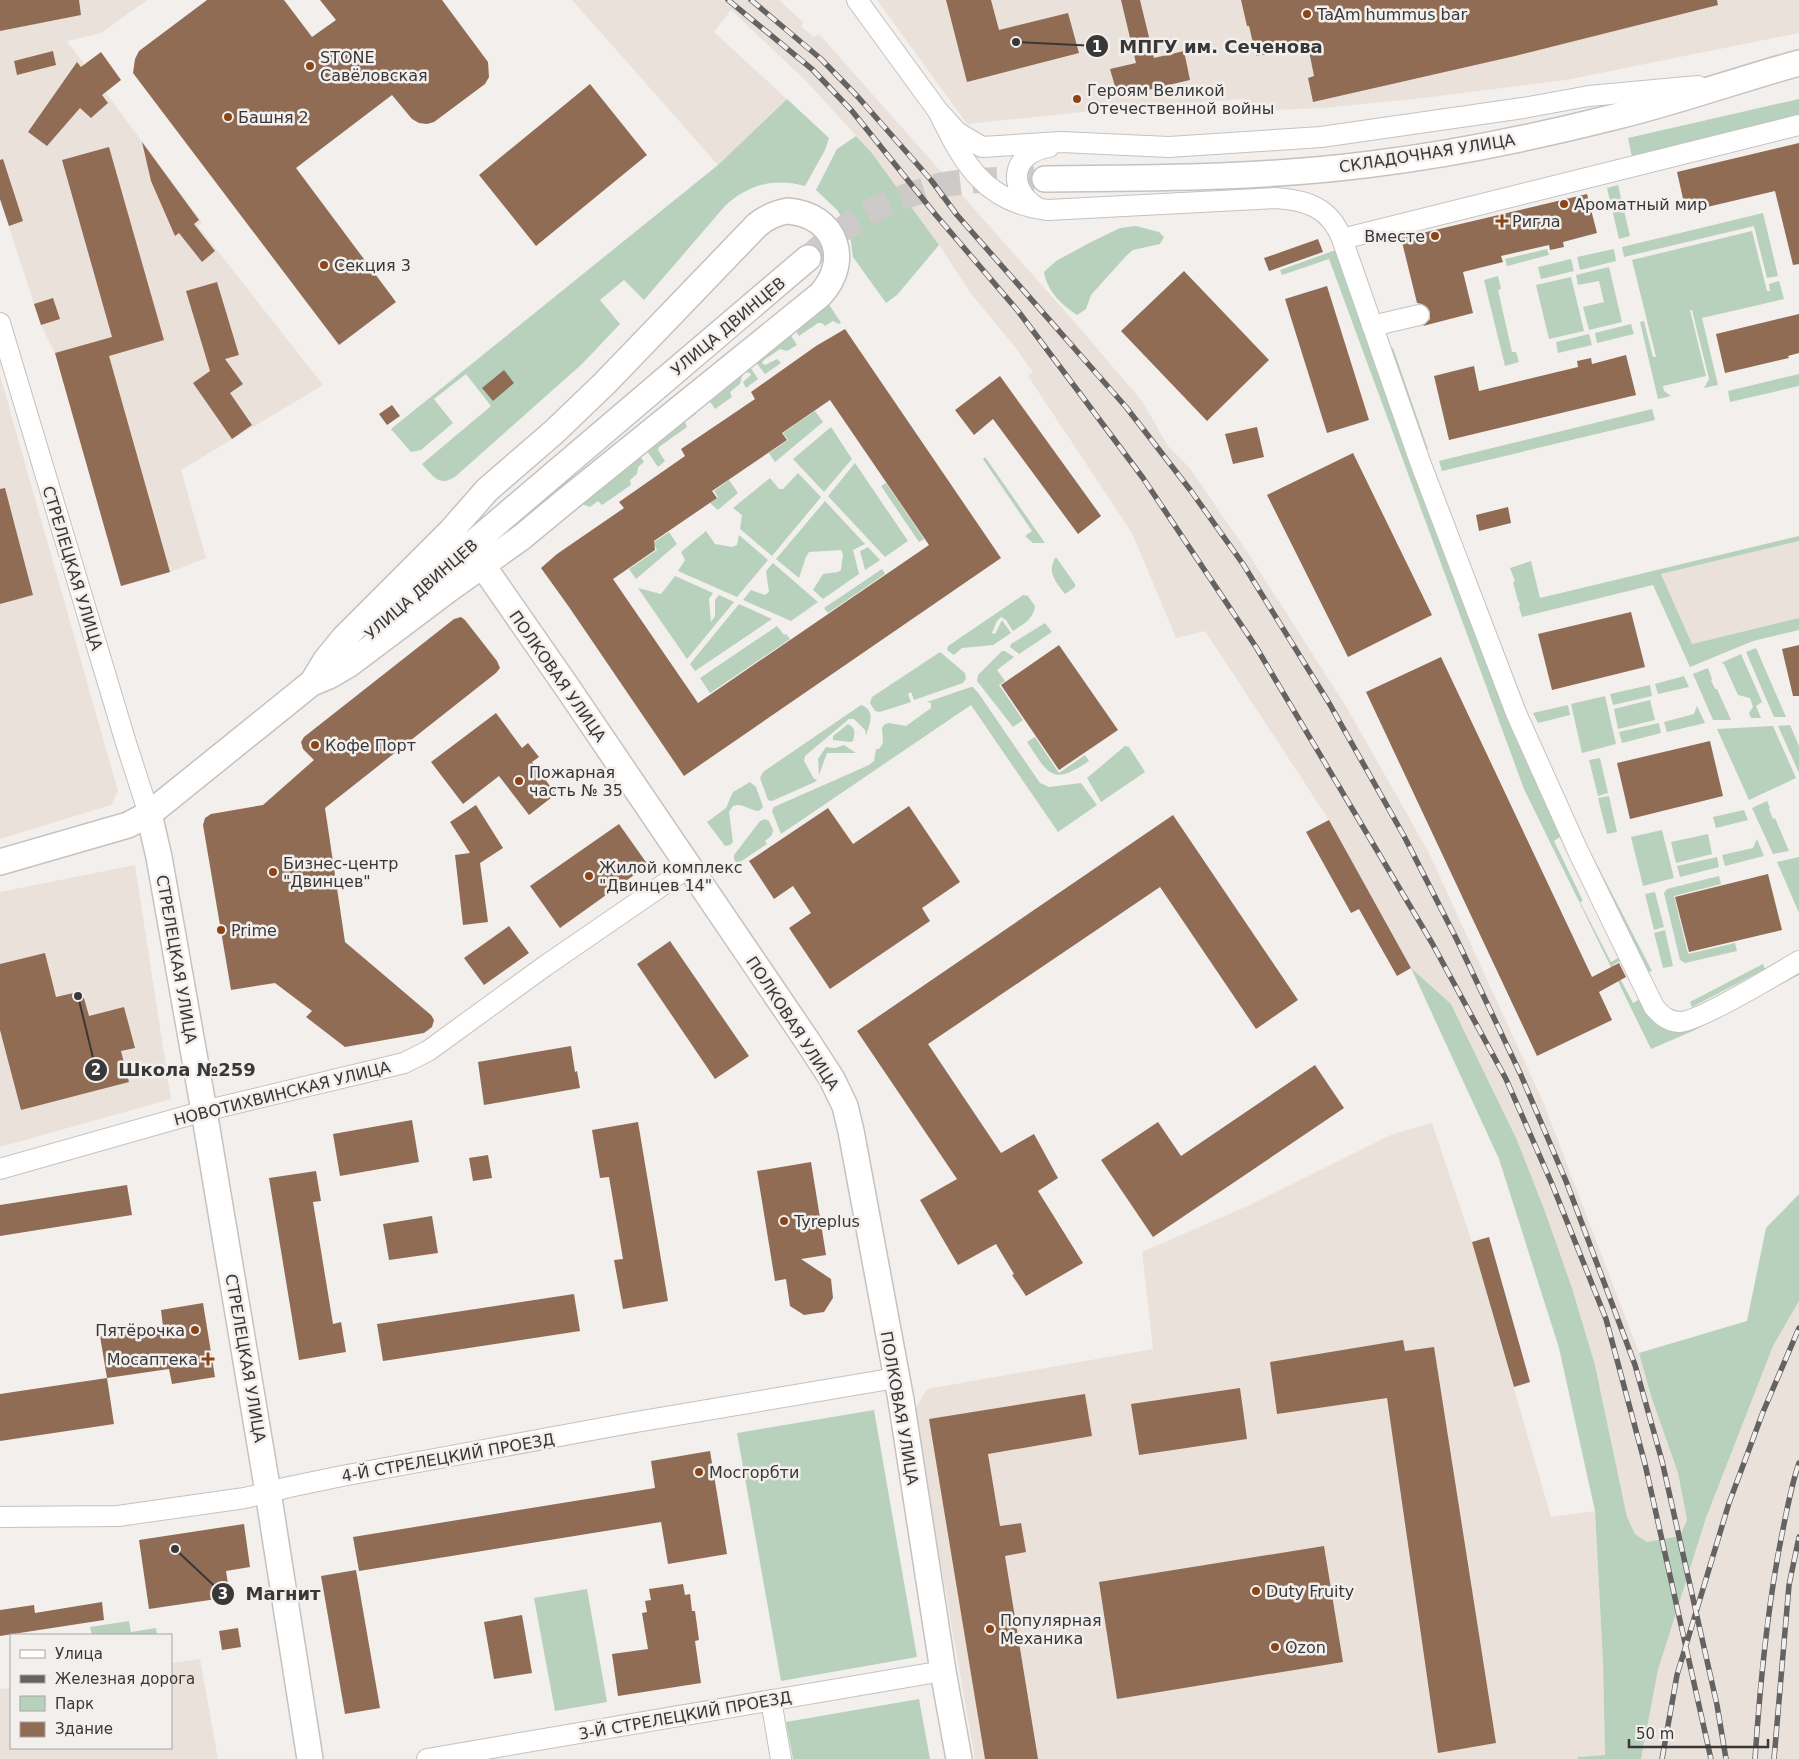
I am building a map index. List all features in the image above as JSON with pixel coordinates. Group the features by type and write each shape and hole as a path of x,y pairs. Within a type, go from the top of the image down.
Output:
{"street":[{"path":"858,0 938,110 957,132 982,147 1061,142 1169,147 1321,137 1514,109 1589,96 1729,83"},
{"name":"СКЛАДОЧНАЯ УЛИЦА","path":"1045,179 1234,176 1286,173 1372,164 1503,142 1615,117 1799,63"},
{"path":"938,110 952,140 975,174 992,190 1008,200 1024,206 1040,209 1142,206 1275,198 1294,199 1318,207 1330,218 1341,236 1420,462 1516,713 1578,851 1654,1007 1666,1020 1682,1023 1700,1016 1799,961"},
{"path":"1341,236 1799,125"},
{"path":"1040,209 1027,201 1017,182 1018,172 1023,160 1032,152 1044,148 1077,143"},
{"path":"788,211 800,212 821,222 829,231 834,241 837,265 834,276 820,295 522,537 348,665 312,683 326,660 344,638 451,531 487,490 554,432 605,383 757,226 766,218 788,211"},
{"name":"УЛИЦА ДВИНЦЕВ","path":"0,862 128,825 149,814 312,683 808,258"},
{"path":"1372,326 1419,315"},
{"name":"СТРЕЛЕЦКАЯ УЛИЦА","path":"0,323 123,734 149,814 159,856 268,1492 310,1759"},
{"name":"ПОЛКОВАЯ УЛИЦА","path":"478,539 478,549 483,566 827,1072 845,1106 901,1400 943,1671 959,1759"},
{"name":"НОВОТИХВИНСКАЯ УЛИЦА","path":"0,1169 204,1110 404,1063 428,1051 689,867"},
{"name":"4-Й СТРЕЛЕЦКИЙ ПРОЕЗД","path":"0,1517 118,1516 245,1498 289,1486 630,1423 896,1378"},
{"name":"3-Й СТРЕЛЕЦКИЙ ПРОЕЗД","path":"427,1759 943,1671"},
{"path":"770,1700 781,1759"}],"shaded area":[{"path":"0,0 147,0 101,33 67,41 202,222 198,226 323,385 181,470 206,558 170,572 121,586 55,353 41,325 0,200"},
{"path":"572,0 779,0 804,23 801,26 813,37 819,34 1078,326 1142,401 1168,446 1189,467 1248,553 1347,708 1429,853 1544,1104 1639,1353 1651,1396 1678,1473 1687,1521 1680,1536 1647,1542 1635,1534 1627,1517 1595,1365 1572,1288 1517,1140 1451,1004 1411,968 1329,820 1205,631 1176,638 1132,533 1028,376 1033,372 1015,347 972,295 939,245 871,152 806,81 731,10 714,32 787,99 718,165"},
{"path":"877,0 1799,0 1799,33 1566,80 1423,98 1323,108 1252,111 1245,99 1121,108 967,124"},
{"path":"0,375 118,791 111,805 0,839"},
{"path":"1799,541 1799,618 1692,644 1661,574"},
{"path":"135,865 171,1099 0,1147 0,892"},
{"path":"1432,1123 1472,1242 1551,1517 1595,1511 1603,1661 1605,1755 1578,1757 1578,1759 975,1759 914,1411 927,1389 1153,1349 1142,1252 1250,1205 1393,1134"},
{"path":"1799,1301 1799,1759 1641,1759 1658,1670 1706,1518 1773,1346"},
{"path":"200,1659 218,1759 0,1759 0,1689 10,1688 10,1749 172,1749 172,1663"}],"green space":[{"path":"787,99 829,138 825,150 805,186 772,183 753,188 734,198 644,300 624,280 600,300 620,324 582,364 456,476 441,481 433,476 422,464 491,406 466,374 434,399 453,423 421,450 411,452 391,429 718,165"},
{"path":"1799,99 1799,117 1632,157 1628,138"},
{"path":"856,136 871,152 939,245 897,295 886,303 853,257 850,235 845,222 837,210 816,190 837,149"},
{"path":"1618,185 1630,236 1619,239 1607,188"},
{"path":"1763,213 1778,276 1767,278 1754,226 1624,257 1622,247"},
{"path":"1136,226 1159,232 1164,237 1160,244 1133,250 1127,255 1091,295 1086,309 1077,315 1066,307 1048,285 1044,272 1056,261 1091,242 1120,228"},
{"path":"1752,231 1767,291 1770,291 1769,284 1779,281 1784,299 1702,318 1718,385 1704,388 1709,379 1692,310 1690,310 1706,376 1663,386 1664,391 1671,396 1658,399 1640,322 1644,321 1653,357 1656,357 1632,260"},
{"path":"1547,249 1549,255 1507,266 1505,259"},
{"path":"1614,249 1616,261 1580,270 1577,257"},
{"path":"1336,251 1446,560 1496,687 1560,837 1554,841 1583,901 1580,902 1611,962 1618,958 1620,961 1613,965 1633,1003 1640,999 1666,1027 1799,970 1799,975 1695,1030 1651,1049 1524,789 1329,259 1282,275 1280,270"},
{"path":"1571,259 1574,271 1541,279 1538,267"},
{"path":"1609,267 1622,322 1589,330 1583,307 1604,302 1599,281 1578,285 1576,275"},
{"path":"1498,276 1501,289 1498,290 1512,352 1516,352 1519,362 1505,366 1484,280"},
{"path":"1571,277 1584,331 1549,339 1536,285"},
{"path":"828,303 841,323 833,321 825,326 822,323 818,323 799,336 795,330"},
{"path":"1631,324 1634,334 1597,343 1595,333"},
{"path":"790,334 797,345 787,351 780,349 764,360 762,363 765,365 777,359 781,363 765,374 756,362"},
{"path":"1589,334 1592,345 1558,353 1556,342"},
{"path":"1393,348 1428,449 1425,450 1390,349"},
{"path":"750,367 758,379 746,388 743,382 751,375 746,372 742,376 740,384 730,392 732,397 715,409 709,400"},
{"path":"1799,374 1799,386 1730,402 1728,391"},
{"path":"1652,409 1655,420 1442,471 1439,461"},
{"path":"696,411 696,414 685,422 687,427 659,447 658,450 665,461 658,467 647,451"},
{"path":"815,411 823,422 775,462 769,453 788,440 783,433"},
{"path":"831,427 852,459 824,492 793,459"},
{"path":"640,456 644,462 638,467 637,474 630,480 631,485 602,505 598,501 590,507 582,504"},
{"path":"985,457 1045,543 1033,543 1025,536 1032,531 983,459"},
{"path":"855,463 908,541 885,557 828,496"},
{"path":"798,473 821,497 772,556 740,529 742,515 733,508 770,478 779,489 783,489"},
{"path":"729,480 738,493 718,510 710,503 718,497 714,491"},
{"path":"886,483 924,539 919,542 881,486"},
{"path":"825,501 865,544 853,550 859,574 823,599 813,590 823,574 841,570 843,554 841,550 809,552 799,578 776,559"},
{"path":"706,531 715,544 732,547 737,545 739,535 768,560 737,597 678,571 685,560 681,552"},
{"path":"669,532 677,544 636,579 629,569 657,550 653,543"},
{"path":"1799,536 1799,541 1661,574 1692,644 1799,618 1799,630 1753,641 1690,667 1653,585 1522,617 1513,582 1515,581 1510,568 1531,561 1540,598"},
{"path":"868,547 880,560 865,570 860,551"},
{"path":"1056,557 1075,584 1075,587 1065,594 1053,577 1052,567"},
{"path":"773,563 818,602 791,621 743,600 751,590 765,595 769,592 766,571"},
{"path":"882,569 885,574 828,613 824,608"},
{"path":"675,576 713,593 709,599 711,622 715,616 715,600 719,595 734,602 687,659 638,588 661,594"},
{"path":"1023,595 1028,596 1035,606 1030,618 1013,631 1006,620 1001,617 997,621 992,633 995,634 1002,620 1011,633 993,645 962,648 954,655 947,650 948,646"},
{"path":"739,604 772,619 695,671 690,664"},
{"path":"1045,623 1052,632 1019,654 1010,647 1011,644"},
{"path":"777,626 790,639 710,693 700,678"},
{"path":"1756,648 1786,717 1774,717 1746,652"},
{"path":"1002,651 1014,657 997,670 1005,681 999,685 1023,720 1013,727 977,681 978,675"},
{"path":"940,652 965,673 966,679 963,683 914,700 911,692 908,694 911,702 880,712 875,711 870,703 872,697"},
{"path":"1741,654 1762,702 1756,706 1761,718 1751,718 1749,713 1753,707 1750,698 1738,695 1724,664 1721,663"},
{"path":"1708,668 1711,680 1731,720 1713,720 1693,674"},
{"path":"1684,676 1689,687 1658,694 1655,684"},
{"path":"1650,685 1652,696 1613,705 1610,694"},
{"path":"971,687 979,694 1040,783 1049,787 1081,783 1097,805 1058,832 971,705 781,834 772,811 774,807 869,765 874,761 876,749 879,749 883,743 882,728 885,724 906,726 931,708 931,703 927,702"},
{"path":"1605,696 1616,744 1582,753 1571,704"},
{"path":"1650,700 1655,720 1618,729 1614,709"},
{"path":"861,705 869,710 871,718 866,735 865,730 854,719 849,719 805,756 804,761 814,779 817,779 815,782 772,801 768,800 760,778 763,772"},
{"path":"1568,705 1570,715 1538,723 1533,713"},
{"path":"1697,706 1705,723 1667,732 1664,722 1694,714"},
{"path":"1659,723 1661,733 1622,743 1619,732"},
{"path":"848,724 854,731 853,741 833,740 833,736"},
{"path":"1790,725 1799,746 1799,773 1778,726"},
{"path":"1773,726 1796,778 1749,800 1717,729"},
{"path":"1035,737 1059,773 1085,755 1089,761 1067,773 1059,775 1052,773 1041,762 1027,742"},
{"path":"844,745 856,753 827,753 819,775 818,759 826,747 835,748"},
{"path":"1125,746 1129,747 1145,772 1101,802 1087,778"},
{"path":"1600,758 1608,793 1598,796 1589,760"},
{"path":"750,782 756,787 763,807 759,811 740,805 733,806 729,812 733,842 725,846 707,822 726,808 733,792"},
{"path":"1609,796 1617,832 1607,834 1598,798"},
{"path":"1767,801 1773,819 1775,818 1789,851 1773,854 1752,808"},
{"path":"1744,810 1748,820 1716,828 1713,817"},
{"path":"765,819 769,821 773,830 772,835 765,841 767,844 737,864 734,855 760,821"},
{"path":"1662,830 1674,878 1643,886 1631,837"},
{"path":"1708,834 1712,854 1676,863 1671,842"},
{"path":"1757,839 1764,856 1725,866 1722,855 1753,848"},
{"path":"1588,847 1652,971 1648,972 1584,848"},
{"path":"1717,857 1719,867 1680,877 1677,866"},
{"path":"1799,857 1799,913 1777,862"},
{"path":"1719,876 1721,884 1674,896 1688,954 1735,943 1737,951 1685,963 1680,960 1664,893 1667,889"},
{"path":"1655,892 1664,927 1654,930 1645,894"},
{"path":"1665,930 1673,966 1663,968 1654,933"},
{"path":"1763,964 1765,969 1692,1007 1690,1002"},
{"path":"1411,968 1451,1004 1517,1140 1572,1288 1595,1365 1627,1517 1635,1534 1647,1542 1680,1536 1687,1520 1678,1473 1651,1396 1639,1353 1747,1321 1766,1228 1799,1194 1799,1301 1773,1346 1706,1518 1658,1670 1641,1759 1578,1759 1578,1757 1605,1755 1603,1661 1595,1511 1559,1348 1499,1159"},
{"path":"874,1410 917,1657 781,1681 737,1433"},
{"path":"587,1589 607,1702 555,1711 534,1598"},
{"path":"129,1621 131,1632 156,1628 157,1634 92,1634 90,1627"},
{"path":"919,1699 930,1759 793,1759 786,1722"}],"building":[{"path":"0,0 79,0 81,15 0,31"},
{"path":"207,0 284,0 312,37 336,20 320,0 442,0 488,62 489,77 485,84 434,122 427,124 419,123 412,119 392,95 296,168 396,302 339,345 133,73 135,59 139,51"},
{"path":"946,0 991,0 999,30 1068,13 1079,53 967,82"},
{"path":"1121,0 1140,0 1154,58 1184,51 1190,80 1118,97 1110,69 1136,63"},
{"path":"1241,0 1717,0 1718,5 1515,56 1313,102 1308,78 1314,76 1308,46 1256,56"},
{"path":"53,51 56,65 17,75 14,61"},
{"path":"101,52 121,80 102,95 108,103 91,118 80,108 47,146 28,132 77,62 81,67"},
{"path":"590,84 647,155 536,246 479,175"},
{"path":"142,142 199,220 194,224 215,251 202,262 179,233 175,236 151,181"},
{"path":"1799,143 1799,264 1793,265 1775,191 1686,212 1677,172"},
{"path":"109,147 164,340 109,356 170,572 121,586 55,353 112,337 62,160"},
{"path":"3,159 23,221 9,226 0,199 0,160"},
{"path":"1587,194 1597,233 1563,242 1564,247 1550,250 1549,245 1501,256 1503,262 1463,272 1473,313 1423,326 1430,319 1430,312 1427,307 1417,303 1401,238"},
{"path":"1318,239 1323,252 1269,271 1264,258"},
{"path":"1184,271 1269,360 1207,421 1121,331"},
{"path":"217,282 239,355 225,359 243,384 230,393 252,425 232,439 193,383 210,371 186,291"},
{"path":"1327,286 1369,420 1327,433 1285,299"},
{"path":"53,298 60,319 41,325 34,304"},
{"path":"1799,314 1799,353 1788,356 1789,358 1725,373 1716,334"},
{"path":"845,329 1001,558 684,776 541,568 557,554 624,508 619,502 685,456 681,449 755,399 751,392 816,346","holes":["830,400 929,545 698,703 613,579 655,550 654,541 717,498 712,491 787,440 782,433"]},
{"path":"1626,355 1636,395 1449,440 1434,376 1474,366 1479,391 1578,367 1577,361 1591,358 1592,364"},
{"path":"504,370 514,383 493,401 482,388"},
{"path":"1000,376 1101,516 1078,534 993,419 974,435 955,410"},
{"path":"392,405 400,416 387,425 379,414"},
{"path":"1257,427 1264,457 1233,464 1225,434"},
{"path":"1353,453 1432,615 1348,657 1267,495"},
{"path":"5,488 33,595 0,604 0,489"},
{"path":"1508,507 1511,523 1479,531 1476,515"},
{"path":"1631,612 1645,667 1552,690 1538,634"},
{"name":"Бизнес-центр \"Двинцев\"","path":"461,617 497,661 500,668 325,808 345,942 431,1015 434,1020 432,1027 424,1033 345,1047 306,1017 312,1011 275,983 231,990 203,825 205,818 211,814 263,805 314,760 303,749 301,742 304,737 454,619"},
{"path":"1059,645 1118,730 1059,770 1001,685"},
{"path":"1799,645 1799,696 1793,696 1782,649"},
{"path":"1441,657 1592,977 1619,963 1626,977 1599,992 1612,1020 1537,1056 1366,692"},
{"path":"496,713 522,748 528,743 539,757 532,762 556,794 529,815 499,776 463,804 431,762"},
{"path":"1710,741 1723,796 1630,819 1617,763"},
{"path":"476,805 503,848 480,863 488,922 463,925 455,855 470,853 450,822"},
{"path":"909,806 960,882 922,908 930,921 830,989 789,928 811,913 793,886 774,899 749,861 828,808 853,844"},
{"path":"1173,815 1298,1000 1256,1029 1160,887 928,1044 1001,1153 1034,1134 1058,1178 1038,1191 1083,1263 1026,1296 1012,1275 1014,1274 996,1244 958,1265 920,1200 957,1179 857,1031"},
{"path":"1329,820 1411,968 1397,976 1359,909 1351,913 1306,832"},
{"name":"Жилой комплекс \"Двинцев 14\"","path":"619,824 648,865 560,928 530,886"},
{"path":"1768,874 1782,930 1689,952 1675,897"},
{"path":"509,926 529,953 484,985 464,958"},
{"path":"670,941 749,1056 715,1079 637,964"},
{"path":"45,953 56,997 82,991 89,1016 124,1007 135,1048 121,1051 129,1082 21,1110 0,1030 0,964"},
{"path":"571,1046 575,1072 577,1071 580,1088 484,1105 478,1062"},
{"path":"1315,1065 1344,1108 1153,1237 1101,1160 1158,1122 1181,1156"},
{"path":"412,1120 419,1162 340,1176 333,1134"},
{"path":"638,1122 668,1301 623,1309 614,1260 623,1259 609,1177 600,1178 592,1130"},
{"path":"488,1155 492,1178 473,1181 469,1158"},
{"path":"811,1162 826,1255 801,1259 831,1279 833,1298 824,1312 804,1315 790,1306 786,1279 775,1281 757,1171"},
{"path":"316,1171 321,1201 313,1202 333,1324 341,1322 346,1352 299,1360 269,1178"},
{"path":"127,1185 132,1215 0,1236 0,1205"},
{"path":"432,1216 438,1253 389,1260 383,1224"},
{"path":"1489,1237 1530,1382 1514,1387 1472,1242"},
{"path":"574,1294 580,1331 383,1361 377,1324"},
{"path":"203,1303 215,1377 172,1384 169,1369 107,1378 100,1336 163,1327 161,1310"},
{"path":"1403,1340 1405,1351 1434,1347 1496,1743 1438,1753 1387,1398 1277,1414 1270,1362"},
{"path":"107,1378 114,1424 0,1441 0,1394"},
{"path":"1240,1388 1247,1439 1139,1455 1131,1404"},
{"path":"1085,1394 1092,1436 988,1454 1000,1526 1021,1523 1026,1552 1005,1556 1038,1759 985,1759 929,1419"},
{"path":"710,1451 727,1554 668,1564 661,1522 359,1571 353,1537 655,1488 651,1461"},
{"path":"244,1524 250,1567 226,1571 230,1597 149,1609 139,1540"},
{"path":"1324,1546 1343,1662 1117,1699 1099,1582"},
{"path":"356,1570 380,1708 345,1714 321,1576"},
{"path":"683,1584 685,1595 690,1594 692,1611 695,1611 699,1640 695,1641 701,1683 618,1696 612,1654 648,1649 642,1613 647,1612 645,1601 651,1600 649,1589"},
{"path":"102,1602 104,1620 0,1636 0,1610 34,1605 35,1613"},
{"path":"522,1615 532,1673 494,1679 484,1622"},
{"path":"238,1628 241,1647 222,1650 219,1631"}],"tunnel":[{"path":"808,258 845,227 871,211 900,198 941,185 1006,179 1045,179"}],"railway":[{"path":"728,0 812,69 852,111 935,214 1018,311 1143,478 1256,647 1432,943 1506,1079 1552,1184 1606,1319 1645,1464 1711,1759"},
{"path":"751,0 821,59 858,97 931,180 957,215 1126,407 1191,491 1243,564 1329,703 1404,836 1457,940 1520,1073 1566,1181 1635,1365 1662,1461 1717,1705 1726,1759"},
{"path":"1662,1759 1677,1675 1729,1503 1763,1412 1799,1328"},
{"path":"1755,1759 1762,1674 1772,1590 1787,1507 1799,1463"},
{"path":"1774,1759 1789,1585 1799,1537"}],"place":[{"name":"TaAm hummus bar","path":"1307,14"},
{"name":"МПГУ им. Сеченова","path":"1016,42"},
{"name":"STONE Савёловская","path":"310,66"},
{"name":"Героям Великой Отечественной войны","path":"1077,99"},
{"name":"Башня 2","path":"228,117"},
{"name":"Ароматный мир","path":"1564,204"},
{"name":"Ригла","path":"1502,221"},
{"name":"Вместе","path":"1435,236"},
{"name":"Секция 3","path":"324,265"},
{"name":"Кофе Порт","path":"315,745"},
{"name":"Пожарная часть № 35","path":"519,781"},
{"name":"Бизнес-центр \"Двинцев\"","path":"273,872"},
{"name":"Жилой комплекс \"Двинцев 14\"","path":"589,876"},
{"name":"Prime","path":"221,930"},
{"name":"Школа №259","path":"78,996"},
{"name":"Tyreplus","path":"784,1221"},
{"name":"Пятёрочка","path":"195,1330"},
{"name":"Мосаптека","path":"208,1359"},
{"name":"Мосгорбти","path":"699,1472"},
{"name":"Магнит","path":"175,1549"},
{"name":"Duty Fruity","path":"1256,1591"},
{"name":"Популярная Механика","path":"990,1629"},
{"name":"Ozon","path":"1275,1647"}]}
